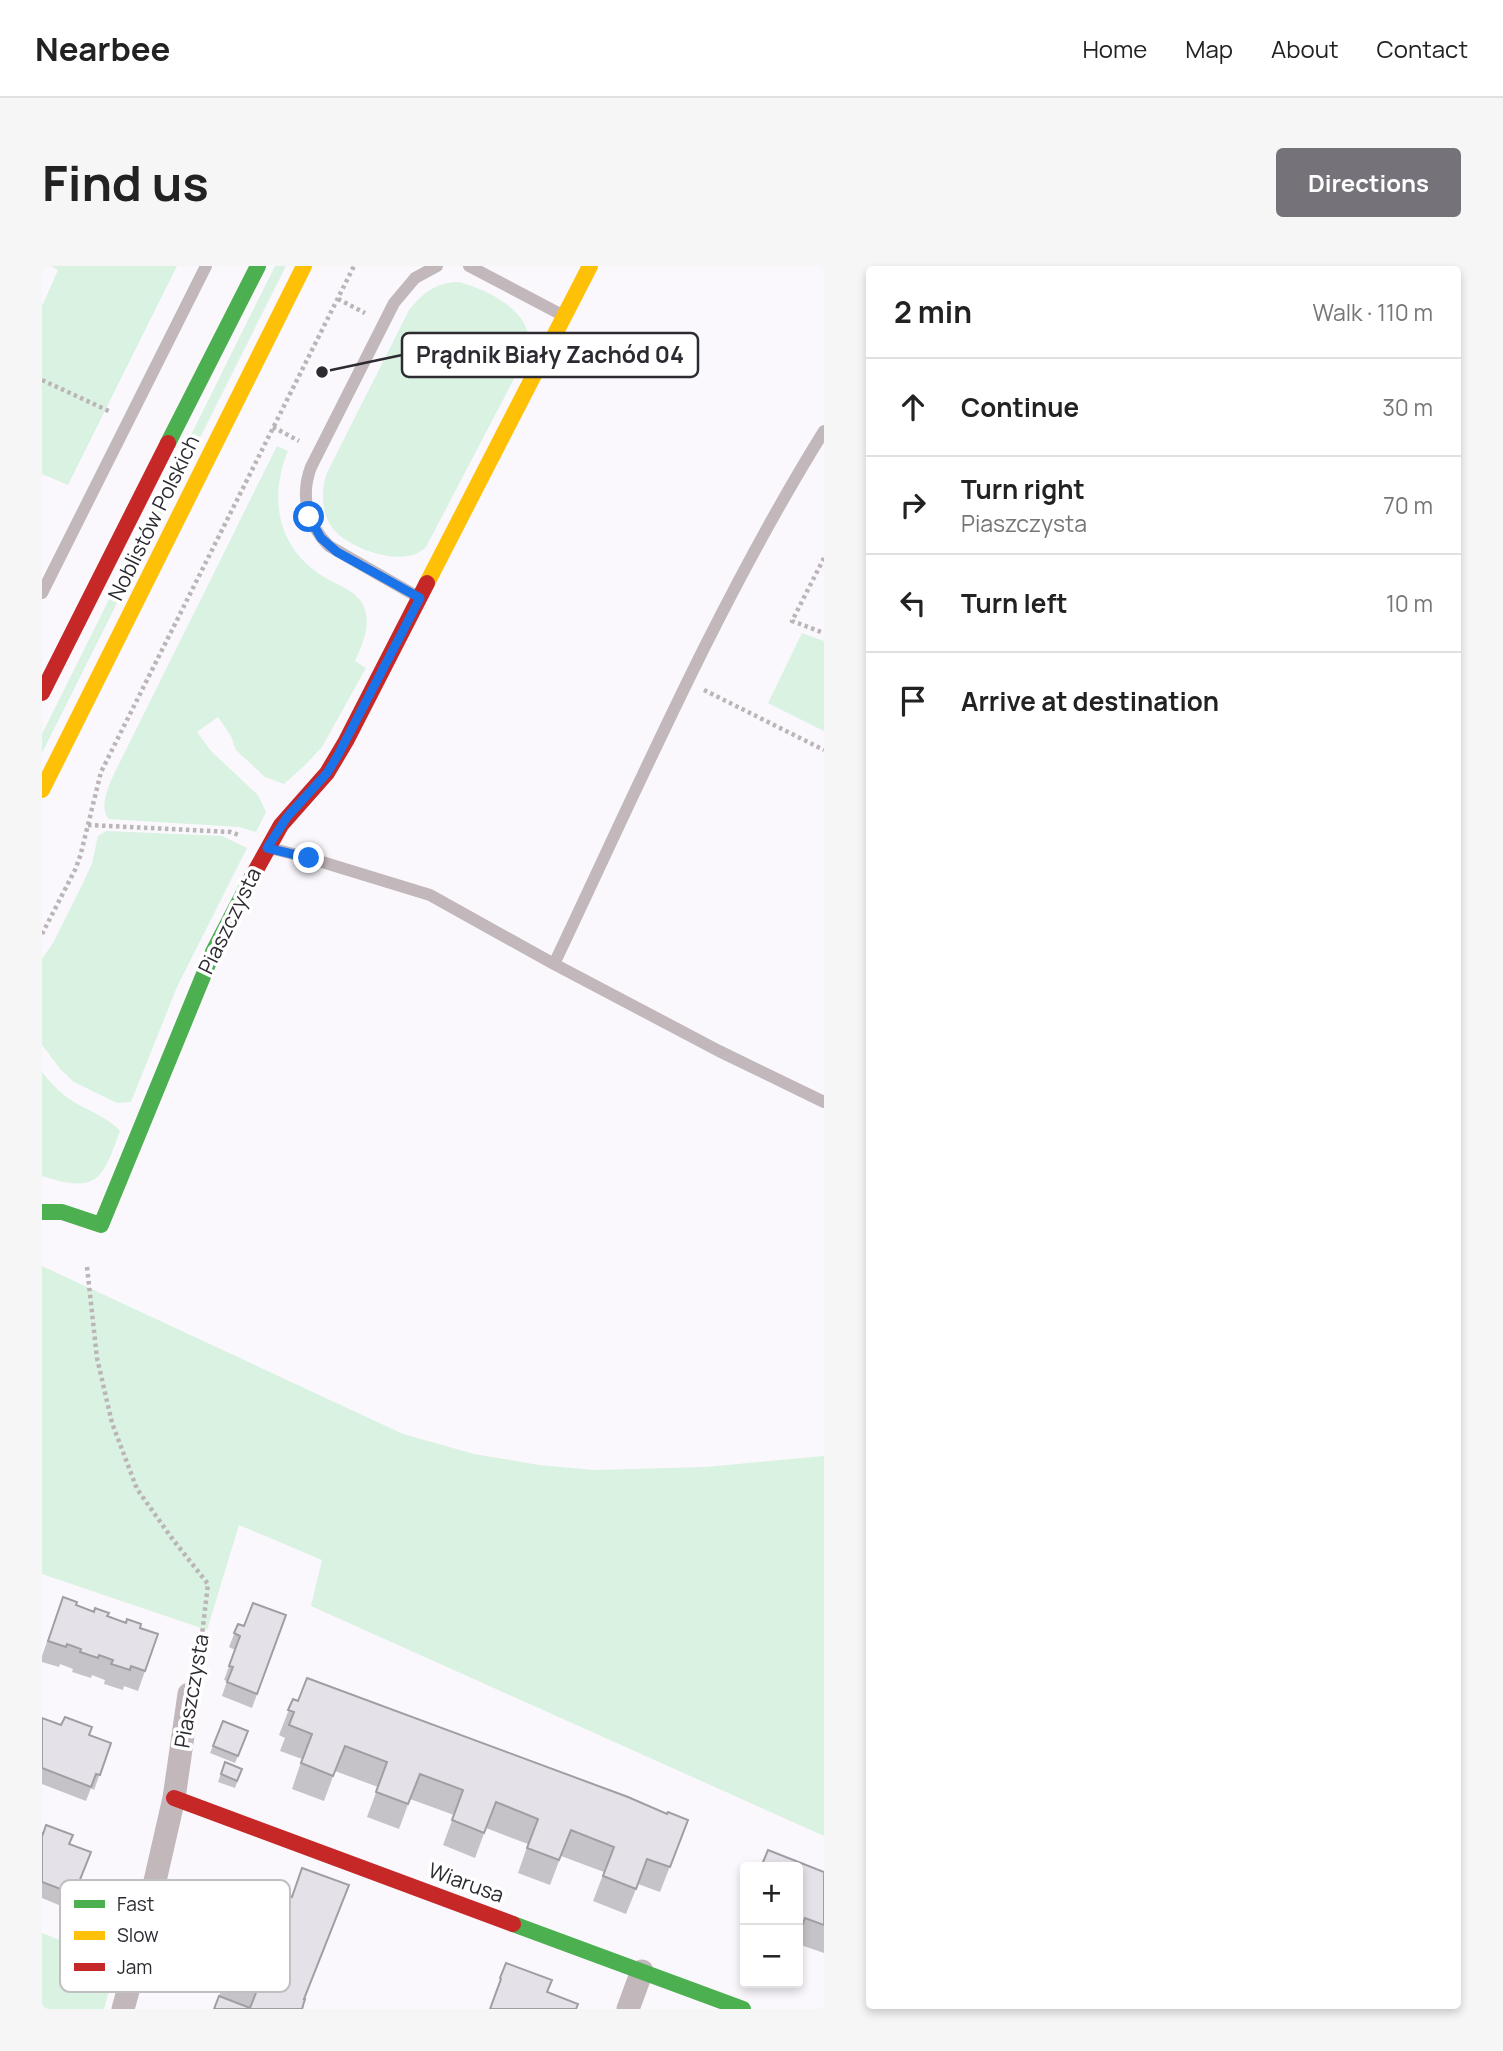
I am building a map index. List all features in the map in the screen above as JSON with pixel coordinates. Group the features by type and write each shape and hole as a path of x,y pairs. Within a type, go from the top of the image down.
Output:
{"street":[{"name":"Noblistów Polskich","path":"42,693 258,266"},
{"name":"Noblistów Polskich","path":"42,790 304,266"},
{"name":"Piaszczysta","path":"42,1195 52,1212 101,1224 213,952 267,848 287,817 327,773 338,755 590,266"},
{"name":"Piaszczysta","path":"155,1880 174,1798 189,1694"},
{"name":"Wiarusa","path":"174,1798 743,2009"},
{"path":"628,2009 642,1971"},
{"name":"Piaszczysta","path":"123,2009 128,1992"}],"lane":[{"path":"42,593 206,266"},
{"path":"420,598 329,546 314,528 309,517 306,486 311,467 394,303 415,278 437,266"},
{"path":"469,266 564,317"},
{"path":"554,964 688,682 774,514 824,431"},
{"path":"267,848 430,895 719,1051 824,1102"}],"path":[{"path":"42,934 76,868 101,772 354,266"},
{"path":"338,298 366,313"},
{"path":"42,380 113,413"},
{"path":"273,427 299,441"},
{"path":"824,558 792,621 824,633"},
{"path":"688,682 824,750"},
{"path":"88,825 231,832 267,848"},
{"name":"Piaszczysta","path":"87,1267 97,1358 113,1423 138,1489 208,1584 201,1643 189,1694"}],"green space":[{"path":"51,266 177,266 68,485 42,474 42,306 58,270"},
{"path":"275,266 286,266 42,753 42,734"},
{"path":"459,282 485,291 510,306 526,327 529,340 527,354 426,547 406,556 368,551 345,539 331,526 325,513 323,498 326,475 409,310 419,298 431,290 443,284"},
{"path":"277,446 288,451 282,469 278,505 287,537 308,566 360,600 366,612 367,626 355,661 366,668 322,747 284,784 265,777 236,750 231,736 218,717 197,732 211,751 258,795 266,812 256,832 239,827 109,819 104,803 113,777"},
{"path":"802,633 824,641 824,731 768,703"},
{"path":"106,831 222,836 247,848 177,987 131,1102 117,1103 74,1082 42,1045 42,959 84,881 92,863 98,836"},
{"path":"42,1072 75,1103 107,1120 120,1131 102,1172 87,1183 42,1176"},
{"path":"42,1266 403,1434 474,1454 539,1465 594,1470 706,1467 824,1456 824,1836 311,1606 322,1560 239,1525 207,1630 42,1574"},
{"path":"42,1933 60,1940 60,1992 109,1992 104,2009 42,2009"}],"building":[{"path":"63,1597 94,1612 95,1608 126,1623 127,1619 141,1624 140,1628 158,1634 145,1671 131,1666 130,1670 111,1664 113,1660 99,1655 98,1658 67,1644 66,1647 48,1641"},
{"path":"253,1603 286,1615 257,1694 227,1682 233,1667 229,1666 240,1636 234,1633 238,1624 244,1626"},
{"path":"307,1678 688,1820 670,1867 647,1859 636,1889 603,1876 614,1847 571,1830 559,1860 527,1848 538,1819 496,1802 484,1833 452,1820 463,1790 420,1774 408,1804 376,1792 387,1762 345,1746 333,1776 301,1763 312,1734 289,1725 294,1712 288,1710 293,1699 298,1701"},
{"path":"65,1717 92,1727 89,1735 111,1743 100,1775 96,1774 91,1787 42,1768 42,1718 61,1725"},
{"path":"223,1721 248,1731 238,1756 213,1746"},
{"path":"225,1762 242,1769 237,1781 221,1774"},
{"path":"46,1825 73,1835 69,1844 91,1852 80,1880 60,1880 60,1889 42,1882 43,1834"},
{"path":"768,1850 799,1862 763,1862"},
{"path":"803,1864 824,1872 824,1925 805,1918 803,1923"},
{"path":"302,1868 349,1885 302,2009 214,2009 219,1996 250,2008 256,1992 290,1992 290,1896 292,1897"},
{"path":"506,1963 552,1980 547,1992 578,2004 576,2009 490,2009"}],"traffic: fast":[{"path":"168,443 258,266"},
{"path":"42,1212 62,1212 101,1225 213,952 252,877"},
{"path":"513,1924 743,2009"}],"traffic: slow":[{"path":"42,790 304,266"},
{"path":"427,583 590,266"}],"traffic: jam":[{"path":"42,693 168,443"},
{"path":"252,877 281,825 327,773 427,583"},
{"path":"174,1798 513,1924"}],"place":[{"name":"Prądnik Biały Zachód 04","path":"322,372"}],"route":[{"path":"309,517 321,538 337,552 420,598 327,773 287,817 267,848 309,858"}]}
